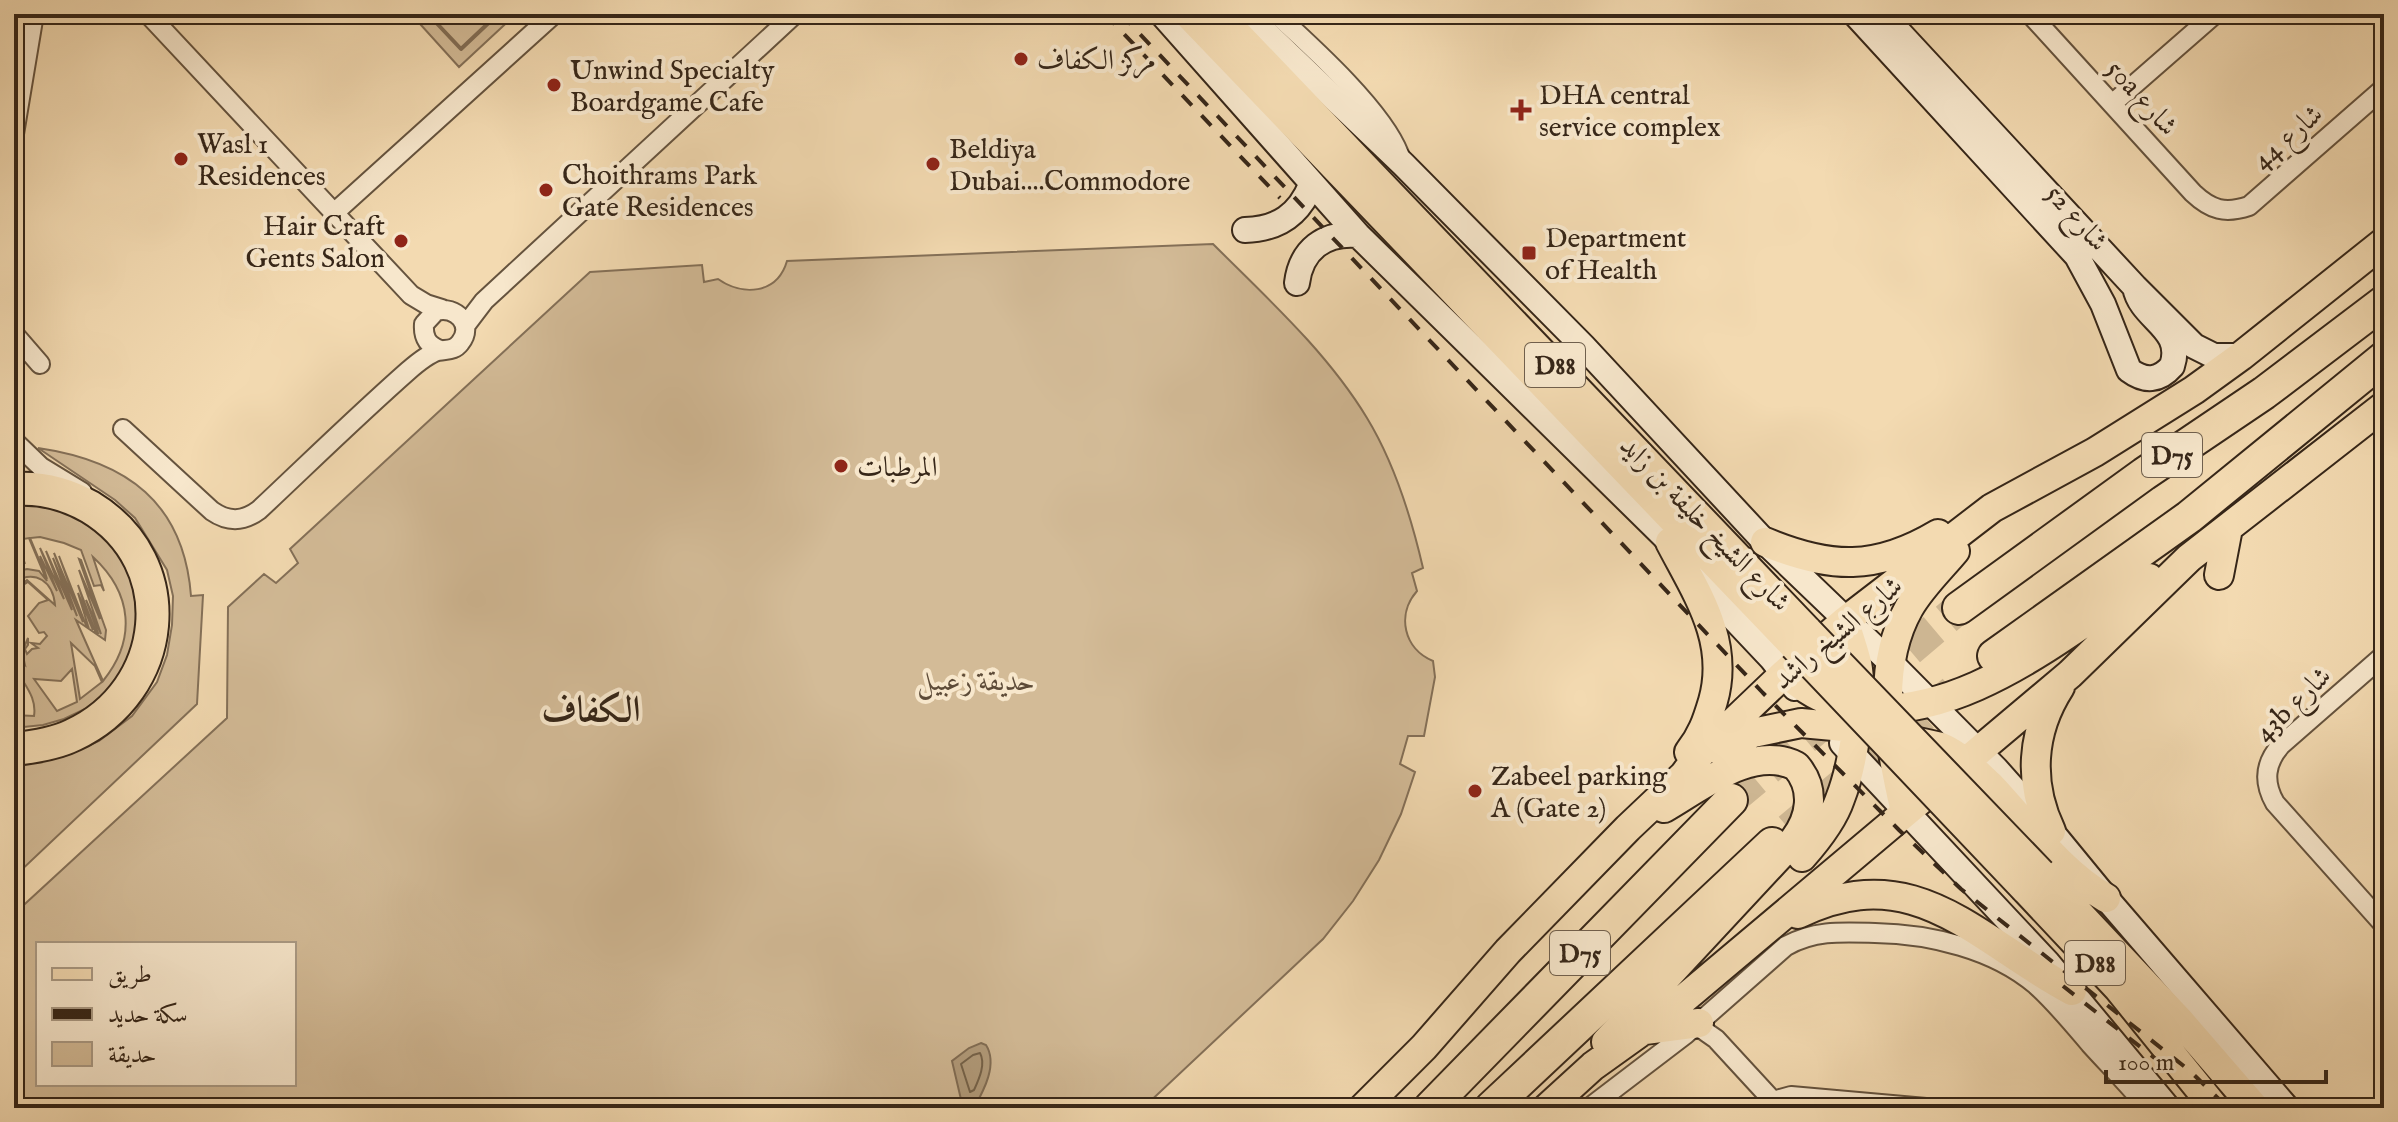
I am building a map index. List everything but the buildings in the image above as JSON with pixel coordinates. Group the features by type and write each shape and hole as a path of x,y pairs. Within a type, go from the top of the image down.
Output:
{"highway":[{"name":"D75","path":"1959,608 2144,474 2264,393 2384,302"},
{"name":"D75","path":"1994,656 2189,517 2384,358"},
{"path":"14,489 38,489 70,497 98,512 120,531 139,555 152,591 151,634 141,665 124,694 87,727 51,743 14,749"},
{"name":"D75","path":"1430,1108 1731,800"},
{"name":"D75","path":"1491,1108 1772,844"}],"main road":[{"path":"1162,14 1358,235 1670,542 1825,723"},
{"name":"شارع الشيخ خليفة بن زايد","path":"1188,14 1293,108 2170,1030 2255,1108"},
{"name":"شارع الشيخ خليفة بن زايد","path":"1218,14 1293,108"},
{"path":"1246,14 1403,164 1583,346 1765,542 1928,701 1990,786 2069,872 2106,898"},
{"name":"شارع 52","path":"1855,14 2077,256 2103,304 2129,370 2137,377 2157,378 2172,366 2175,346 2166,330 2143,306 2135,287"},
{"name":"شارع 52","path":"1882,14 2135,287 2204,352 2219,357 2241,356"},
{"path":"1245,230 1260,230 1286,220 1297,210 1311,185"},
{"path":"1297,283 1305,255 1315,244 1328,237 1358,235"},
{"name":"شارع الشيخ راشد","path":"1363,1108 1424,1047 1508,951 1684,775 1698,756 1845,621 1992,508 2120,437 2241,356 2384,242"},
{"path":"1547,1108 1593,1066 1645,1030 2070,674 2189,558 2384,406"},
{"path":"1765,542 1816,559 1842,564 1857,562 1887,557 1915,547 1973,514 1992,508"},
{"path":"1905,812 1889,723 1892,664 1902,624 1916,596 1992,508"},
{"path":"2219,575 2228,528"},
{"path":"1628,828 1650,795 1702,733 1718,680 1719,657 1715,634 1670,542"},
{"path":"1684,775 1719,750 1753,733 1801,723 1825,723 1855,730 1889,723 1928,701 1953,696 2031,659 2159,572 2189,558"},
{"path":"1696,945 1736,922 1810,848 1840,800 1855,730 1857,662 1845,621"},
{"path":"1785,673 1830,701 1855,730 1905,812 2072,991 2168,1108"},
{"path":"2051,831 2038,792 2037,745 2048,707 2070,674"},
{"path":"1889,723 1971,757 2051,831 2287,1108"},
{"path":"1593,1066 1611,1036 1801,831 1810,802 1808,786 1801,771 1789,763 1776,760 1747,763 1628,828"},
{"path":"1761,932 1839,897 1896,895 1934,907 1955,918 2072,991"},
{"path":"1645,1030 1697,1024"},
{"name":"شارع الشيخ خليفة بن زايد","path":"2170,1030 2215,1108"}],"street":[{"path":"14,134 34,14"},
{"path":"148,14 411,295 454,315 463,339 459,345 446,351 428,343 411,295"},
{"path":"334,213 554,14"},
{"path":"409,370 431,314 454,315 484,301 795,14"},
{"path":"1276,14 1309,44 1376,117 1396,145 1403,164"},
{"name":"50a شارع","path":"2030,14 2205,204 2220,211"},
{"path":"2112,104 2215,14"},
{"name":"شارع 44","path":"2220,211 2233,212 2249,206 2384,88"},
{"path":"14,334 40,364"},
{"path":"123,429 212,511 220,517 241,519 259,510 409,370 440,350"},
{"path":"14,441 41,467 89,497 120,531"},
{"name":"43b شارع","path":"2381,663 2274,753 2267,783 2275,803 2384,925"},
{"path":"1589,1108 1697,1024 1773,956 1800,938 1831,931 1891,933 1927,939 1981,953 2022,975 2050,999 2148,1108"},
{"path":"1697,1024 1716,1039 1770,1105 1791,1096 1865,1105 1926,1108"}],"green space":[{"path":"411,14 516,14 459,67"},
{"name":"حديقة زعبيل","path":"1213,244 1295,326 1334,371 1377,436 1407,510 1423,568 1412,573 1417,591 1407,610 1406,630 1415,648 1433,661 1435,677 1424,736 1408,736 1400,764 1415,772 1401,814 1379,860 1353,901 1323,939 1143,1108 14,1108 14,914 227,718 228,607 264,574 276,583 298,563 290,549 590,272 702,265 704,282 718,279 727,285 748,290 767,286 782,272 787,261"},
{"path":"38,448 70,454 124,476 145,492 163,512 177,535 186,563 191,596 203,595 197,704 14,877 14,764 72,753 99,741 132,716 157,682 167,655 172,625 173,596 167,570 135,518 115,500"},
{"path":"40,503 67,510 120,549 141,611 127,665 105,694 64,719 14,728 14,715 34,716 34,707 14,657 25,665 22,652 28,638 27,654 38,648 31,643 40,644 47,636 44,632 39,633 28,616 39,603 48,600 28,582 15,590 15,593 18,592 14,596 14,590 27,580 55,605 51,590 42,580 29,577 14,582 14,572 27,569 39,571 47,581 29,538 17,540 25,564 14,540 14,504","holes":["40,537 81,550 94,586 101,585 104,591 93,557 116,586 122,601 125,633 114,665 103,681 76,620 105,640 106,630 81,560 100,619 79,570 101,634 86,600 96,633 78,585 93,630 78,593 86,625 59,556 83,622 54,553 77,616 53,558 72,610 46,551 64,599 40,548 57,591 40,556 47,579 30,538","71,643 95,666 102,682 80,699","72,669 77,702 57,711 34,679 61,681"]}],"water":[{"path":"981,1043 986,1045 991,1060 988,1077 974,1108 963,1108 952,1061"}],"waterway":[{"path":"428,14 461,49 498,14"}],"tunnel":[{"path":"1873,681 1959,608"},
{"path":"1789,829 1953,691"},
{"path":"1731,800 1838,711"}],"railway":[{"path":"1105,14 1280,198"},
{"path":"1121,14 1763,693 1899,830 1961,889 2190,1071 2228,1108"},
{"path":"2063,986 2157,1060"}],"place":[{"name":"مركز الكفاف","path":"1021,59"},
{"name":"Unwind Specialty Boardgame Cafe","path":"554,85"},
{"name":"DHA central service complex","path":"1521,110"},
{"name":"Wasl 1 Residences","path":"181,159"},
{"name":"Beldiya Dubai....Commodore","path":"933,164"},
{"name":"Choithrams Park Gate Residences","path":"546,190"},
{"name":"Hair Craft Gents Salon","path":"401,241"},
{"name":"Department of Health","path":"1529,253"},
{"name":"المرطبات","path":"841,466"},
{"name":"Zabeel parking A (Gate 2)","path":"1475,791"}],"district":[{"name":"الكفاف","path":"591,708"}]}
